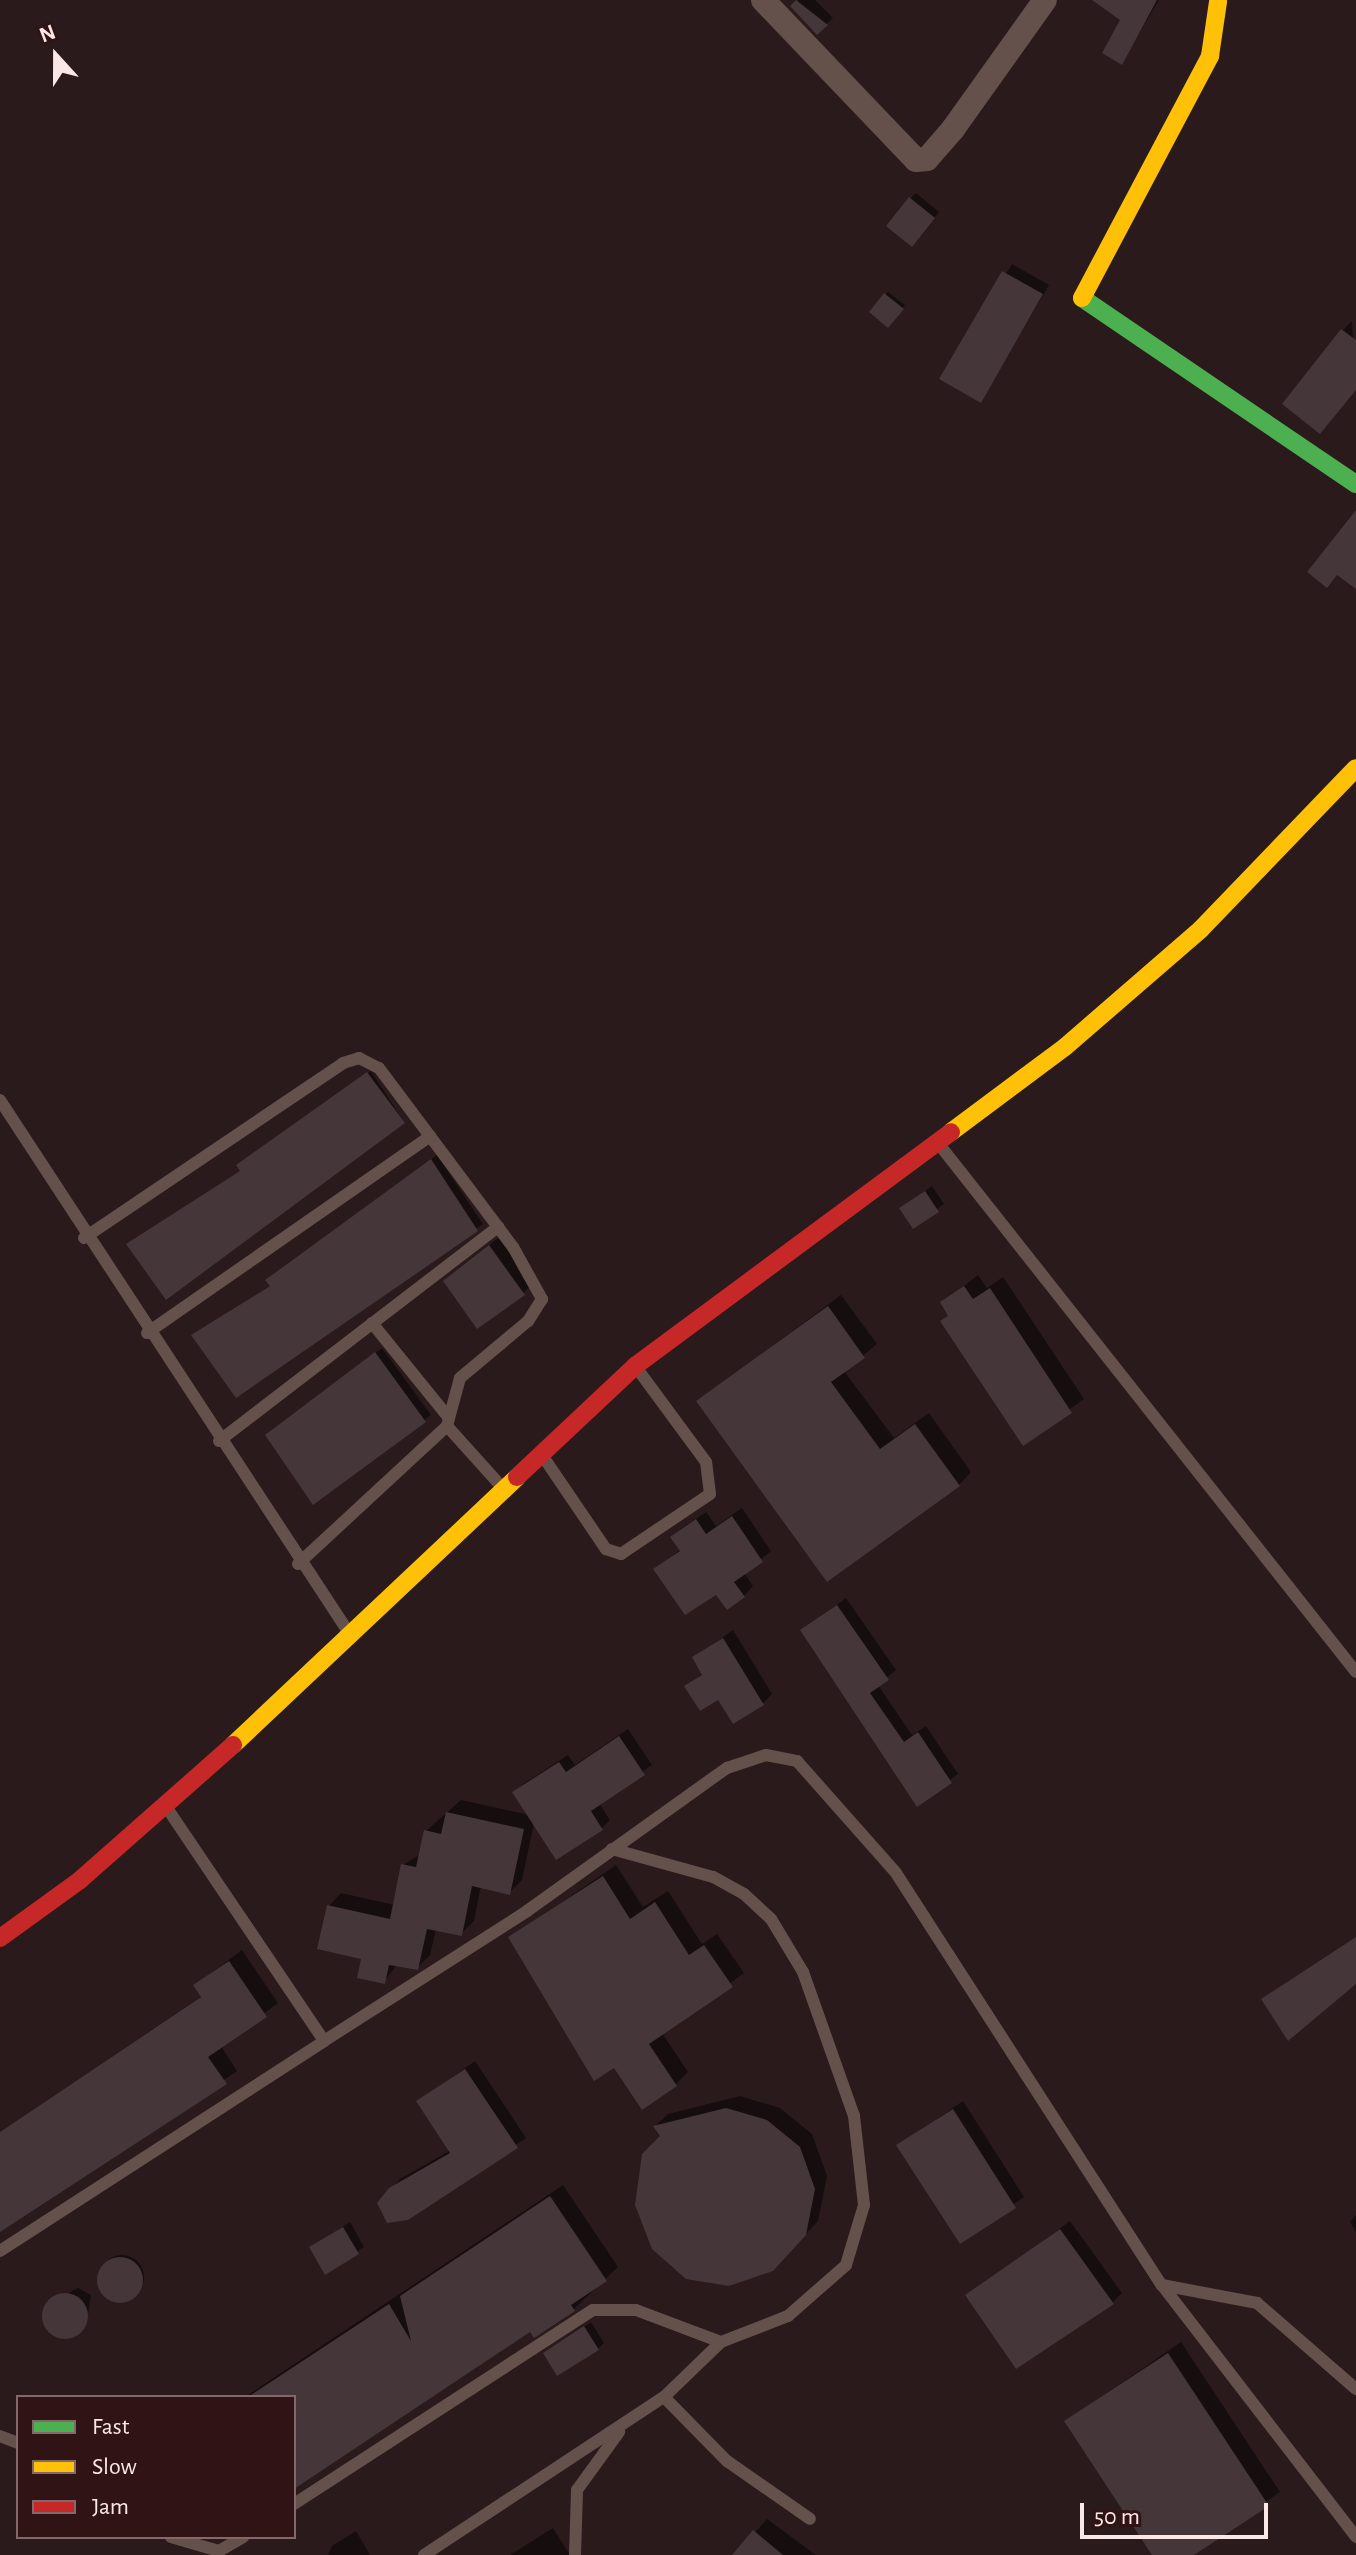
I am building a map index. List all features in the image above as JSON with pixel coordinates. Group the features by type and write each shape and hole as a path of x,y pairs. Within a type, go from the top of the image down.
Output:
{"street":[{"path":"773,4 916,160 927,159 953,129 1045,0"},
{"path":"1218,2 1210,56 1082,298 1356,484"},
{"path":"0,1938 165,1806 351,1635 502,1487 635,1366 713,1302 938,1143 1065,1047 1201,929 1356,768"}],"lane":[{"path":"84,1238 359,1058 379,1068 498,1227 542,1299 528,1321 460,1378 448,1422 298,1564"},
{"path":"0,1100 84,1238 298,1564 351,1635"},
{"path":"147,1333 430,1136"},
{"path":"938,1143 1356,1672"},
{"path":"219,1441 498,1227"},
{"path":"372,1323 502,1487"},
{"path":"541,1452 606,1549 621,1554 710,1494 706,1462 635,1366"},
{"path":"0,2251 324,2041 745,1759 797,1761 896,1873 1162,2285 1356,2537"},
{"path":"165,1806 324,2041"},
{"path":"424,2555 664,2397 721,2342 788,2316 846,2265 864,2205 854,2116 803,1972 771,1919 713,1877 612,1849"},
{"path":"1162,2285 1257,2303 1356,2389"},
{"path":"296,2503 593,2310 636,2310 721,2342"},
{"path":"664,2397 727,2461 810,2519"},
{"path":"575,2555 577,2490 623,2426"},
{"path":"178,2539 219,2551 240,2539"}],"building":[{"path":"796,0 828,25 817,35 790,6"},
{"path":"1092,0 1157,0 1122,65 1102,53 1120,20"},
{"path":"909,197 935,218 912,247 886,226"},
{"path":"1002,271 1043,294 981,403 939,379"},
{"path":"884,293 904,309 888,328 869,312"},
{"path":"1341,329 1356,340 1356,390 1320,434 1282,404"},
{"path":"1356,510 1356,589 1337,575 1327,588 1307,572"},
{"path":"367,1072 405,1123 166,1300 126,1244 240,1171 236,1165"},
{"path":"431,1159 478,1231 236,1398 191,1335 270,1286 265,1280"},
{"path":"925,1191 939,1212 913,1229 899,1208"},
{"path":"489,1245 525,1295 477,1329 443,1281"},
{"path":"964,1286 973,1299 990,1288 1072,1413 1023,1446 940,1321 948,1316 940,1302"},
{"path":"828,1306 865,1358 831,1382 880,1449 915,1424 960,1486 827,1582 696,1401"},
{"path":"375,1352 426,1422 313,1505 265,1435"},
{"path":"732,1516 763,1562 734,1582 745,1597 727,1610 716,1595 685,1615 653,1569 680,1551 670,1537 696,1519 706,1534"},
{"path":"837,1605 889,1680 870,1693 904,1742 918,1732 952,1783 917,1807 800,1630"},
{"path":"723,1638 764,1705 733,1724 718,1700 700,1711 684,1686 702,1675 692,1657"},
{"path":"619,1736 645,1775 591,1811 603,1830 556,1860 512,1792 559,1762 566,1772"},
{"path":"446,1812 524,1829 510,1895 472,1886 462,1936 427,1929 418,1970 389,1965 385,1984 357,1978 361,1959 317,1949 327,1905 390,1919 401,1864 416,1867 424,1830 441,1834"},
{"path":"603,1876 630,1919 655,1902 689,1955 704,1945 733,1987 649,2044 677,2086 642,2110 614,2068 594,2081 508,1937"},
{"path":"1356,1937 1356,1984 1288,2041 1261,1999"},
{"path":"229,1961 267,2017 208,2057 227,2084 0,2232 0,2132 201,1997 193,1985"},
{"path":"465,2069 518,2148 408,2220 387,2223 377,2203 389,2188 450,2153 416,2101"},
{"path":"726,2108 767,2120 800,2147 815,2189 806,2235 773,2271 729,2286 686,2279 652,2249 635,2205 642,2154 660,2136 653,2126"},
{"path":"953,2109 1016,2208 960,2244 896,2145"},
{"path":"550,2196 607,2281 571,2305 575,2311 534,2338 530,2332 296,2488 296,2395 251,2395 389,2304 411,2341 400,2296"},
{"path":"343,2227 359,2254 325,2275 309,2247"},
{"path":"1060,2229 1114,2304 1016,2369 965,2295"},
{"path":"120,2257 136,2264 143,2280 136,2296 120,2303 104,2296 97,2280 104,2264"},
{"path":"65,2293 81,2300 88,2316 81,2332 65,2339 49,2332 42,2316 49,2300"},
{"path":"584,2326 599,2350 557,2376 543,2353"},
{"path":"1168,2353 1269,2506 1194,2555 1152,2555 1064,2421"},
{"path":"753,2530 783,2555 732,2555"}],"traffic: fast":[{"path":"1082,298 1356,484"}],"traffic: slow":[{"path":"1082,298 1210,56 1218,2"},
{"path":"951,1132 1065,1047 1201,929 1356,768"},
{"path":"233,1745 517,1477"}],"traffic: jam":[{"path":"517,1477 635,1366 951,1132"},
{"path":"0,1938 80,1880 233,1745"}]}
